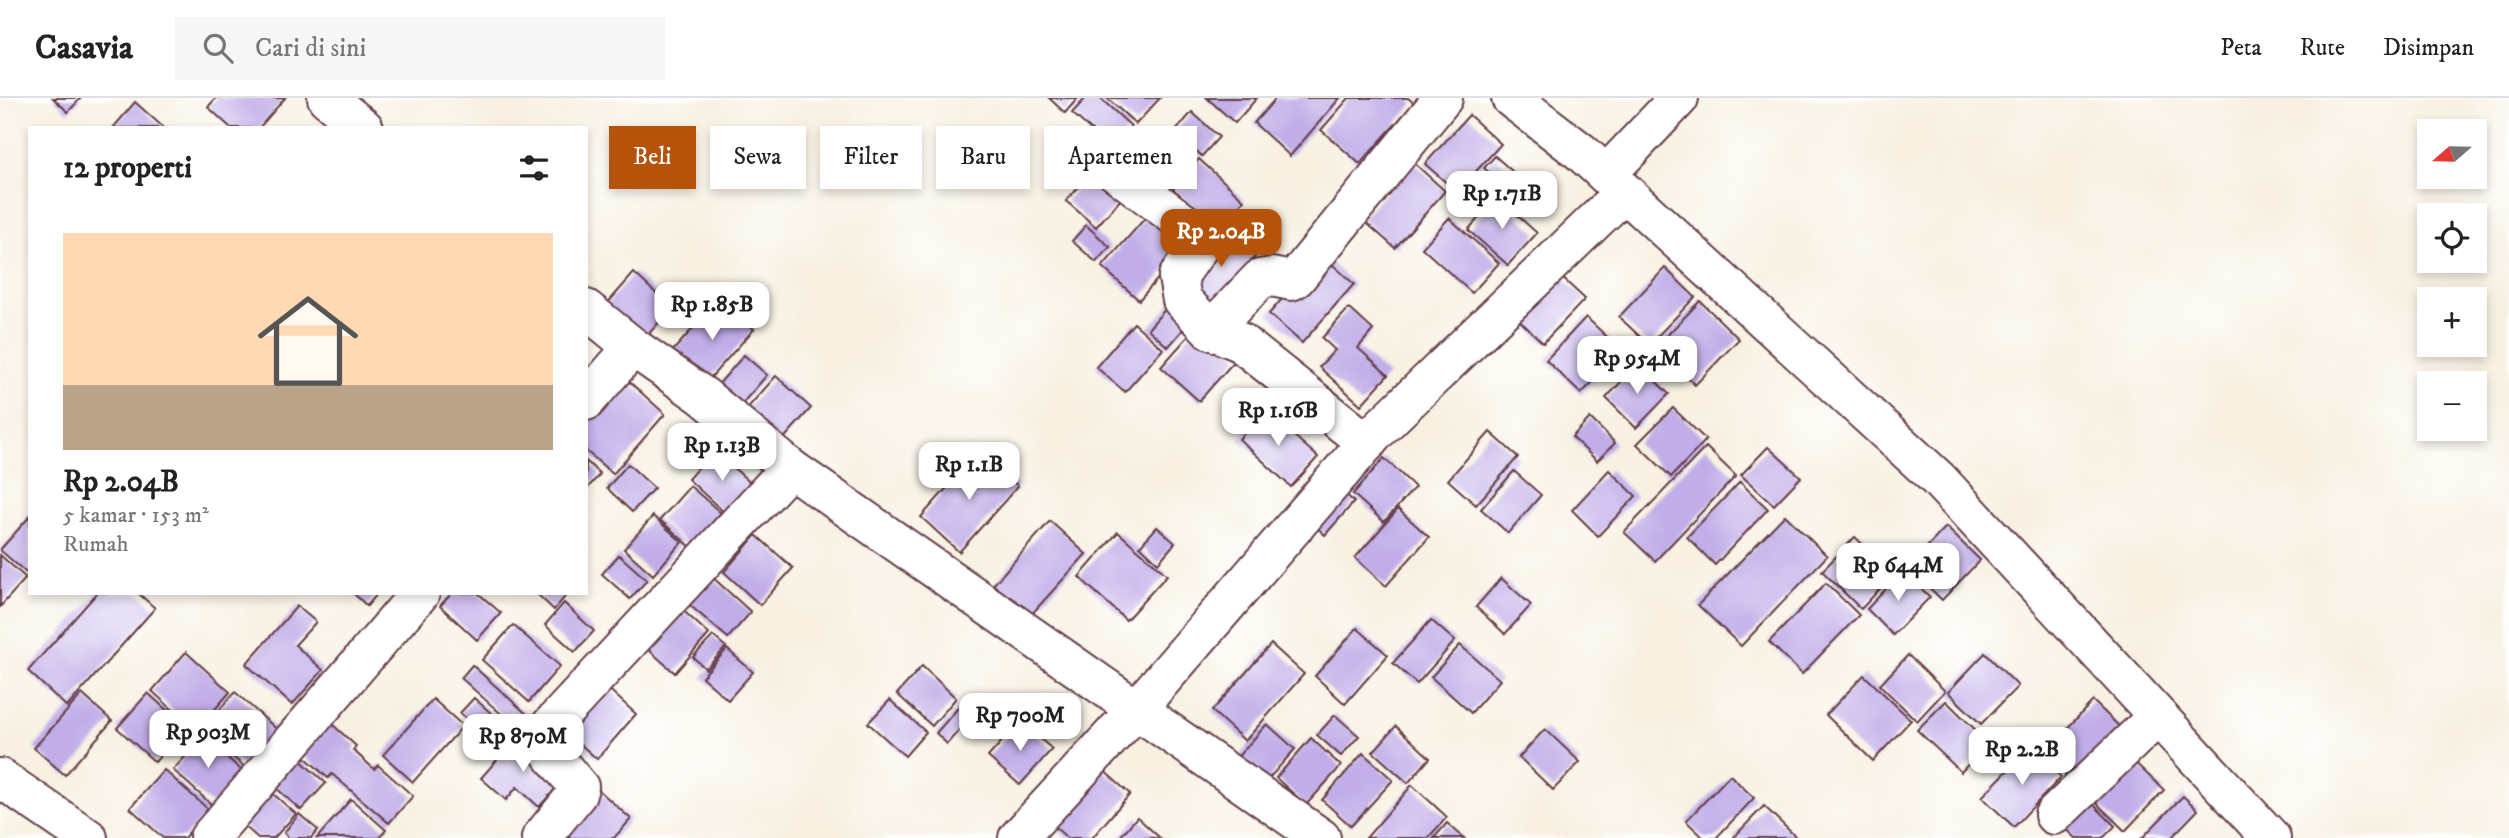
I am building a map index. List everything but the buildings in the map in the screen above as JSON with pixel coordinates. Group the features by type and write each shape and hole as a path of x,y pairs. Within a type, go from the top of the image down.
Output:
{"street":[{"path":"327,98 362,126"},
{"path":"1211,330 1260,279 1272,277 1291,281 1296,278 1443,98"},
{"path":"1511,98 1615,183 1938,479 2271,838"},
{"path":"1018,838 1135,711 1367,443 1615,183 1679,98"},
{"path":"1139,189 1196,232 1199,247 1178,277 1177,288 1182,300 1211,330 1240,342 1367,443"},
{"path":"588,311 633,347 703,396 790,468 1135,711 1321,838"},
{"path":"588,399 633,347"},
{"path":"541,838 577,794 579,787 551,754 542,735 790,468"},
{"path":"209,838 418,595"},
{"path":"2054,815 2157,717"},
{"path":"0,778 88,838"}]}
